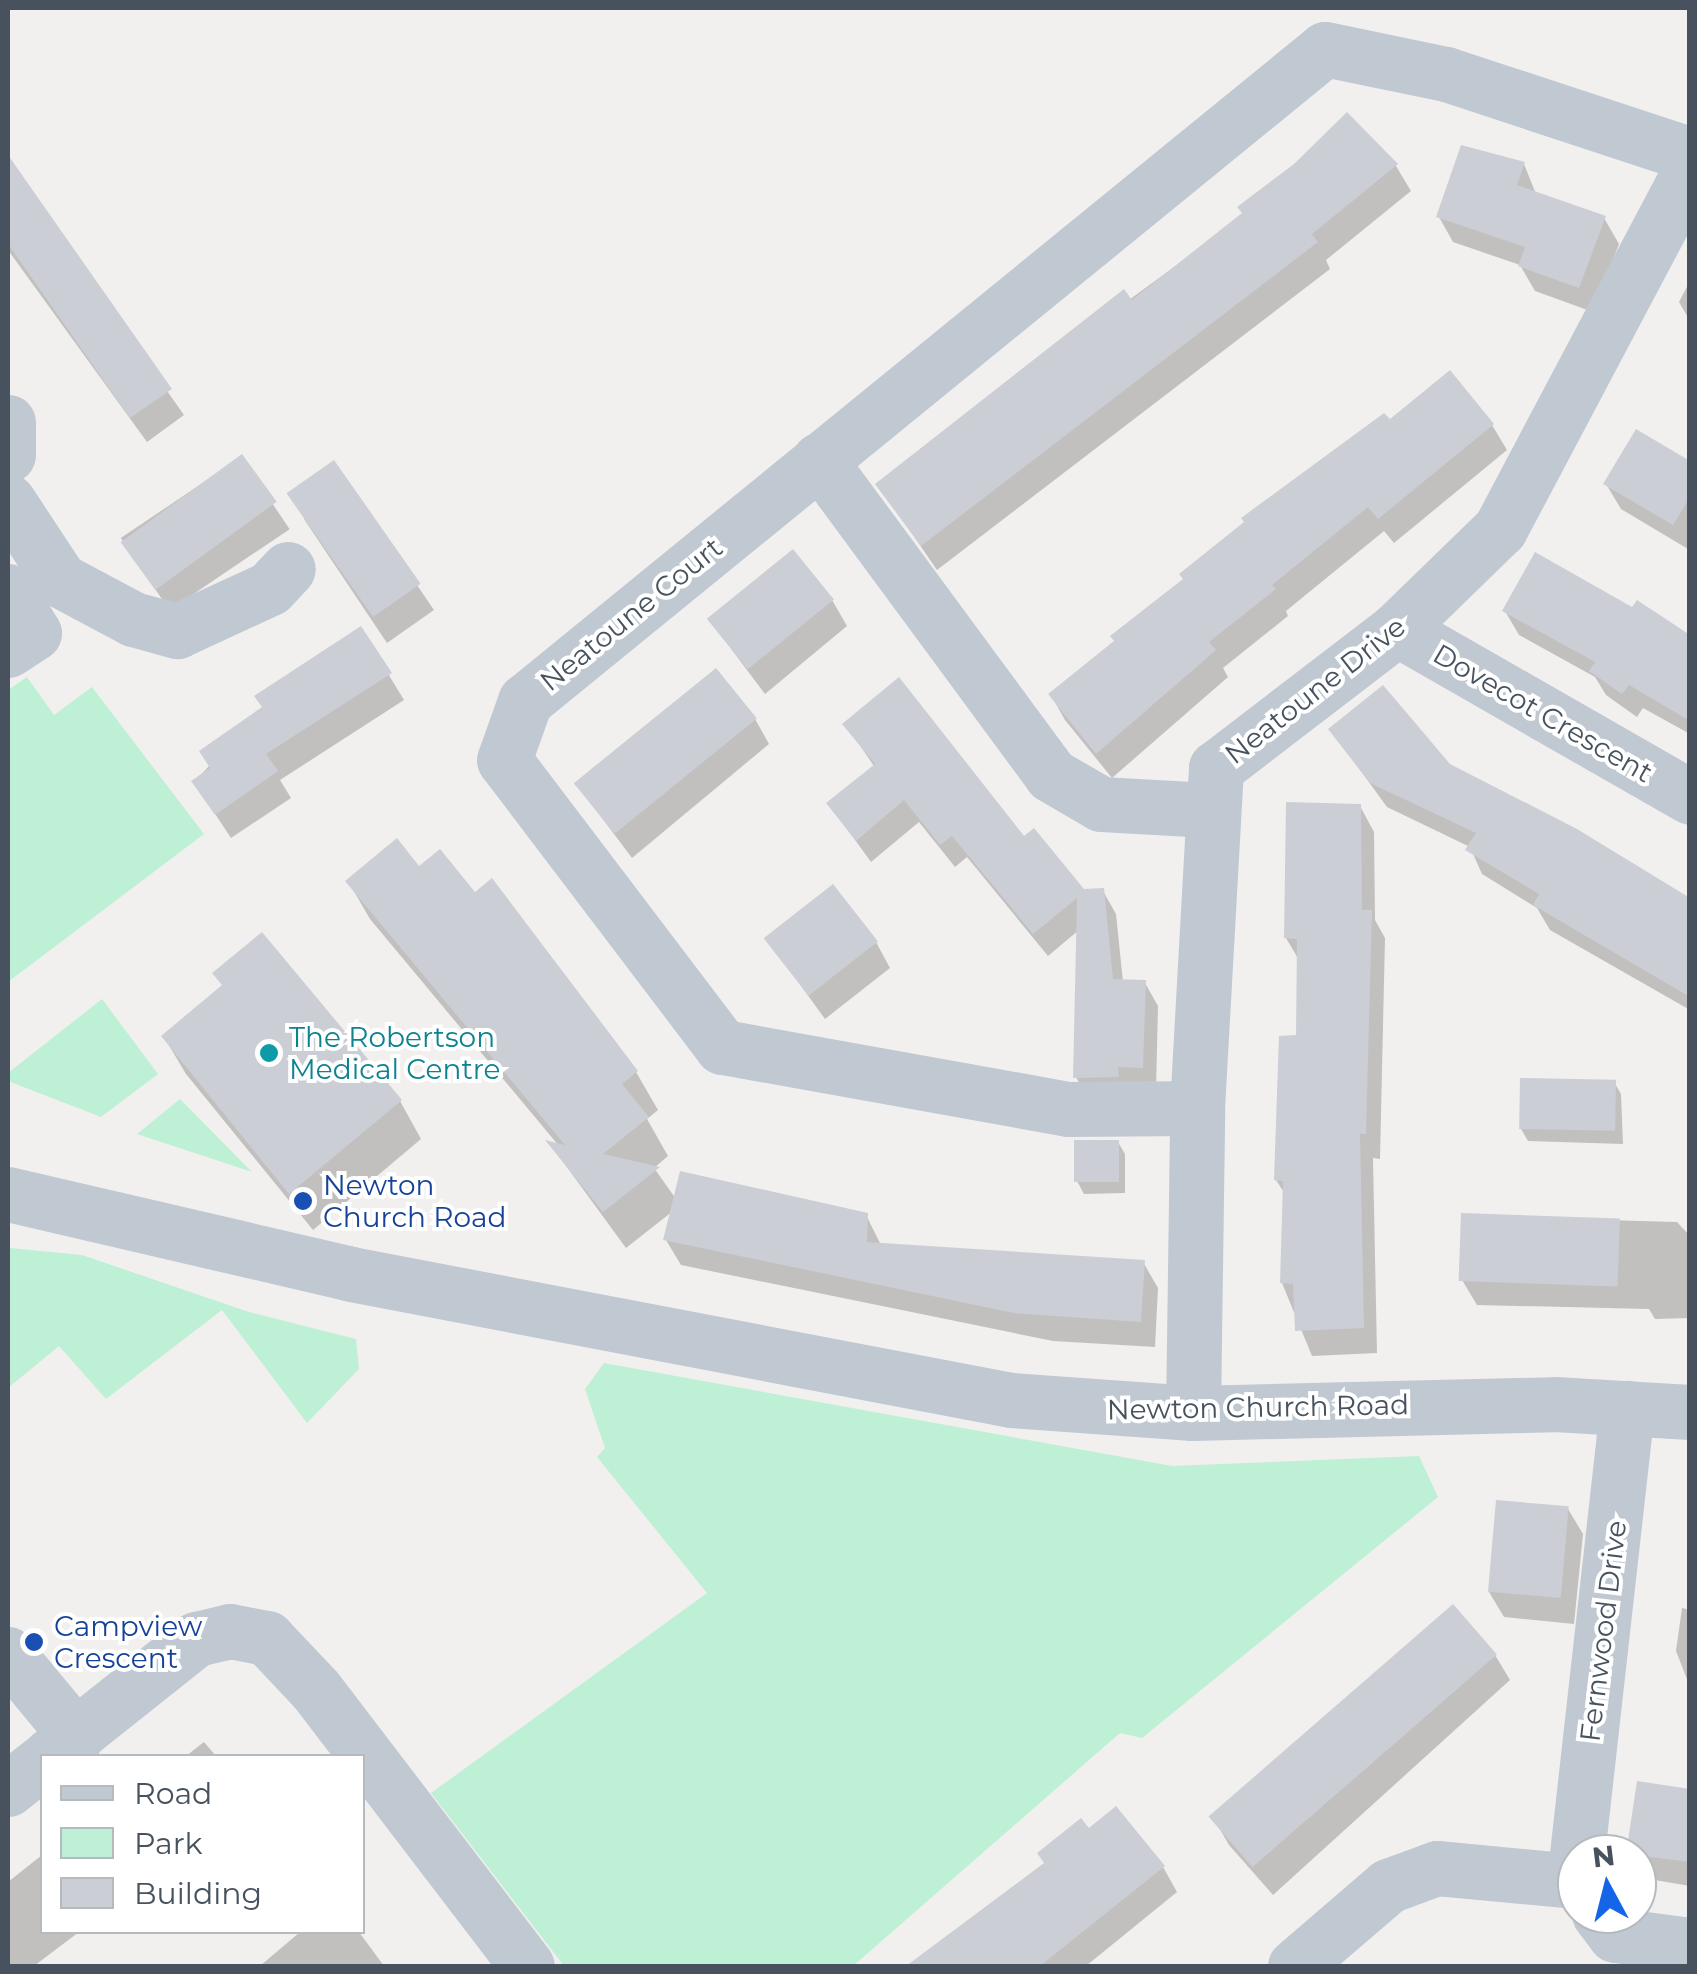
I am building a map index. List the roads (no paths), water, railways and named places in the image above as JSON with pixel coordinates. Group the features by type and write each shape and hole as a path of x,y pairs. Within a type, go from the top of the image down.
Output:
{"street":[{"path":"1209,810 1101,804 1050,775 819,460 1325,49 1446,74 1690,154"},
{"name":"Neatoune Drive","path":"1192,1413 1197,1108 1209,810 1216,768 1397,629 1500,530 1690,170"},
{"path":"8,422 8,456"},
{"name":"Neatoune Court","path":"819,460 526,702 504,760 722,1047 1068,1109 1197,1108"},
{"path":"8,501 60,580 134,619 177,631 270,588 288,569"},
{"path":"8,592 34,634 8,650"},
{"name":"Dovecot Crescent","path":"1397,629 1690,798"},
{"name":"Newton Church Road","path":"8,1194 351,1274 1011,1400 1192,1413 1627,1408 1690,1412"},
{"name":"Fernwood Drive","path":"1611,1834 1627,1408"},
{"path":"8,1654 56,1751 196,1639 230,1631 268,1638 316,1690 365,1754"},
{"path":"365,1754 527,1966"},
{"path":"8,1789 40,1764"},
{"path":"1295,1966 1388,1886 1437,1868 1557,1894"}],"place":[{"name":"The Robertson Medical Centre","path":"269,1053"},
{"name":"Newton Church Road","path":"303,1201"},
{"name":"Campview Crescent","path":"34,1642"}]}
